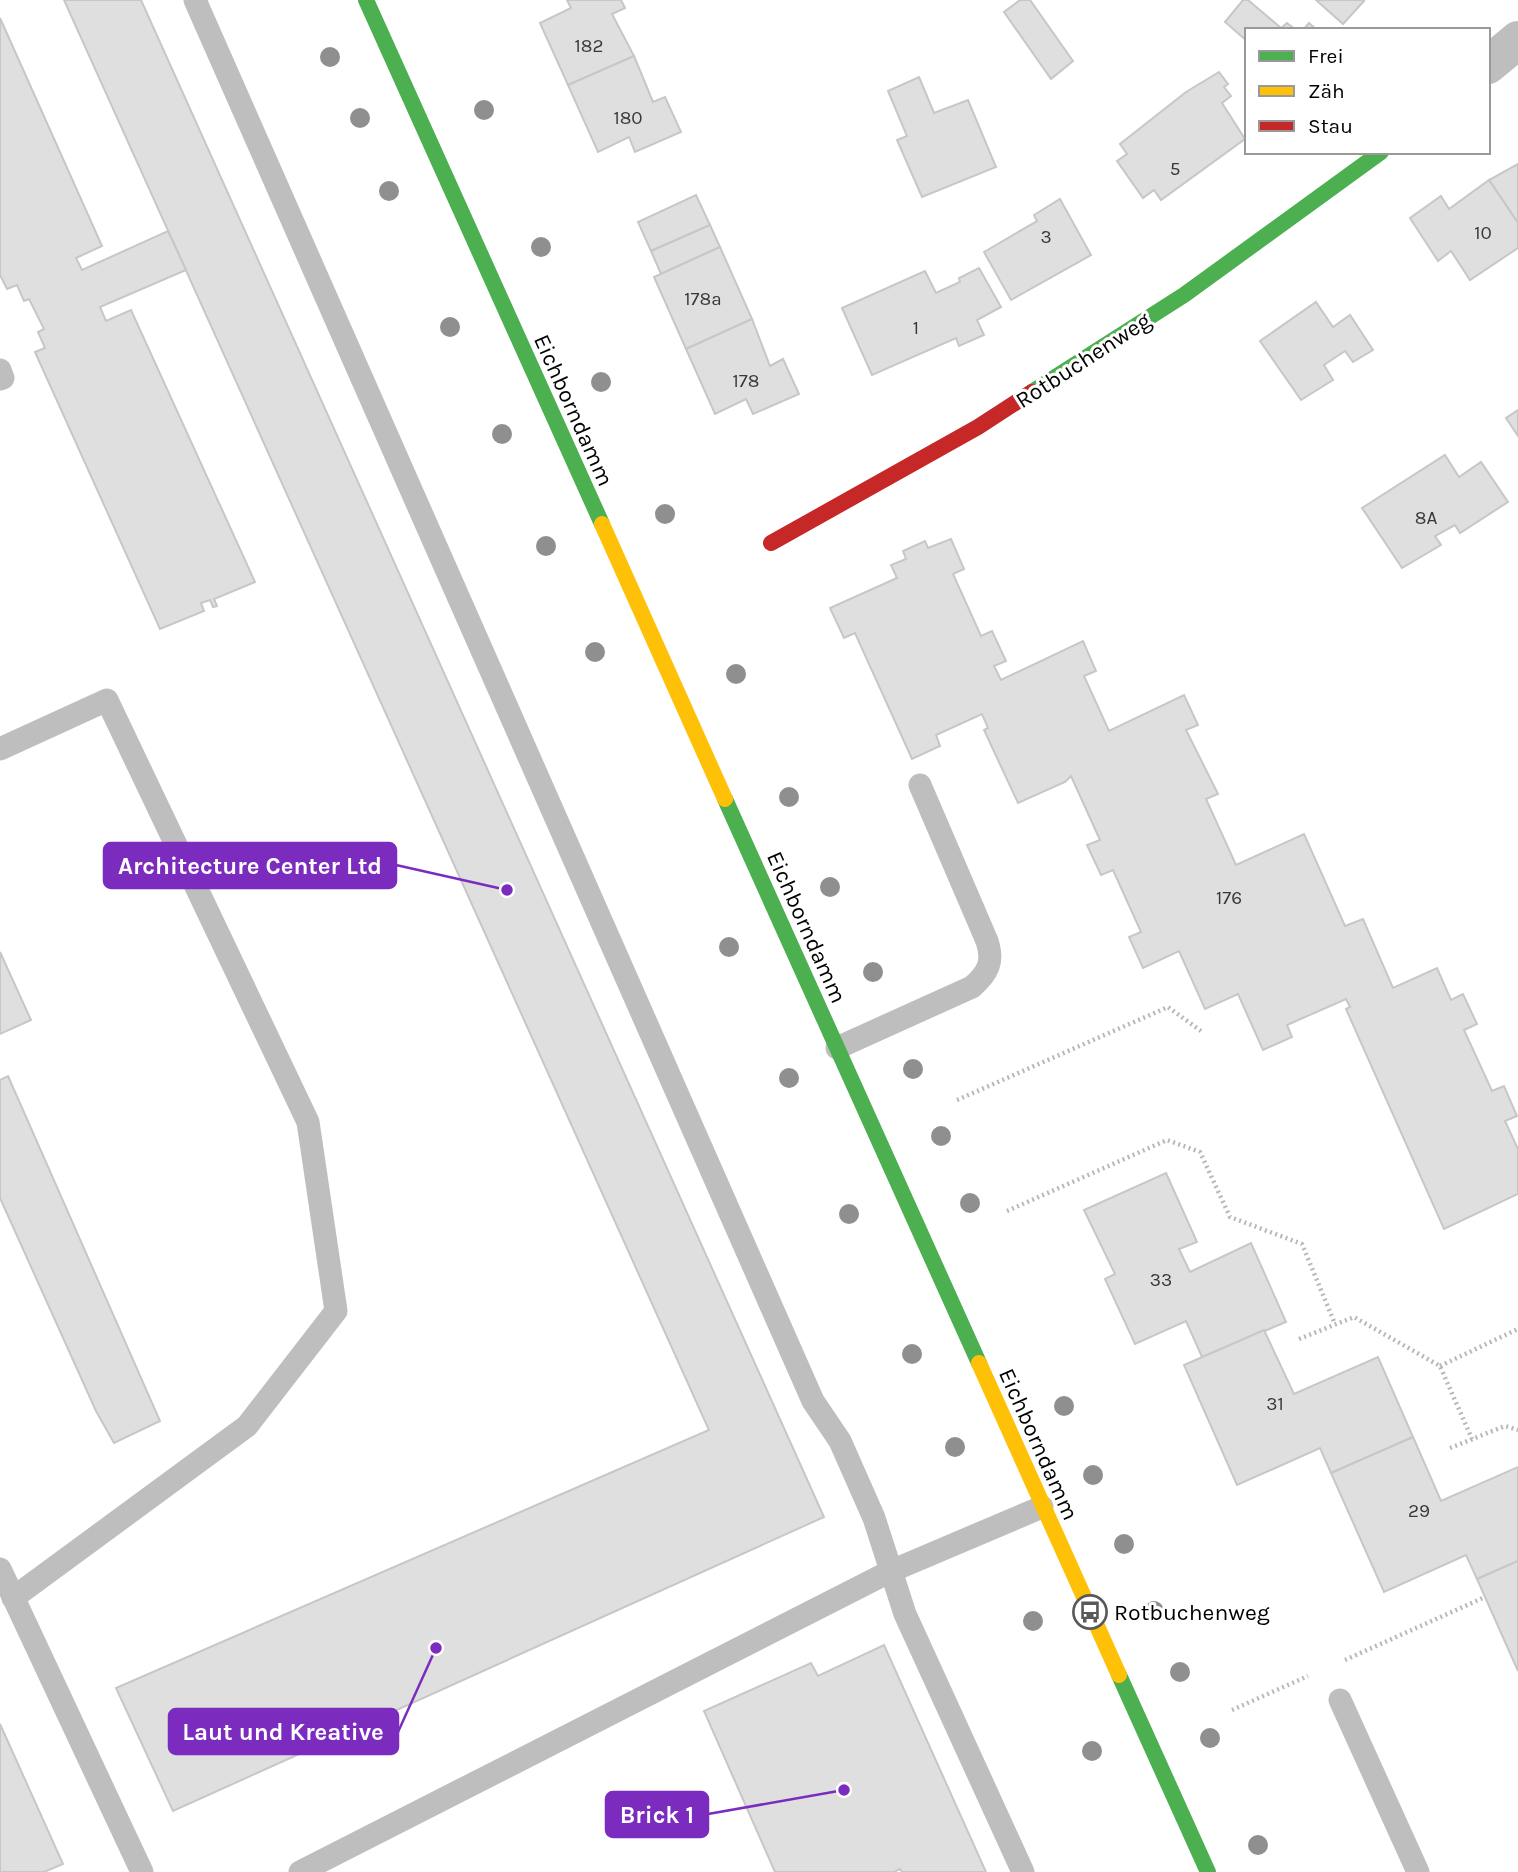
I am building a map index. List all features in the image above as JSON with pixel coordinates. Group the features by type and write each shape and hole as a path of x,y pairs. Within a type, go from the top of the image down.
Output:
{"main road":[{"name":"Eichborndamm","path":"366,0 1208,1872"},
{"name":"Rotbuchenweg","path":"771,543 978,427 1184,295 1378,154"}],"street":[{"path":"1490,63 1518,40"}],"lane":[{"path":"195,0 813,1401 840,1441 874,1518 889,1572 1023,1872"},
{"path":"0,370 3,378 0,380"},
{"path":"0,749 107,700 308,1122 335,1311 247,1426 13,1598"},
{"path":"837,1048 972,987 984,976 990,964 988,941 919,785"},
{"path":"300,1872 889,1572 1042,1507"},
{"path":"0,1569 142,1872"},
{"path":"1340,1700 1418,1872"}],"path":[{"path":"957,1100 1168,1007 1201,1031"},
{"path":"1007,1211 1167,1140 1200,1152 1230,1217 1302,1244 1335,1324"},
{"path":"1299,1339 1354,1317 1440,1366 1472,1439"},
{"path":"1440,1366 1518,1329"},
{"path":"1450,1448 1505,1426 1518,1430"},
{"path":"1336,1664 1485,1597"},
{"path":"1232,1710 1312,1674"}],"building":[{"path":"64,0 141,0 824,1517 173,1811 116,1688 709,1430"},
{"path":"567,0 621,0 625,8 612,14 634,56 568,85 540,23 571,8"},
{"path":"1020,0 1030,0 1073,61 1051,79 1004,12"},
{"path":"1243,0 1248,0 1281,28 1245,28 1245,39 1225,22"},
{"path":"1316,0 1362,0 1364,1 1343,24"},
{"path":"0,18 102,246 76,258 82,270 168,231 186,270 100,307 106,321 131,310 255,582 214,599 217,606 213,607 210,600 201,603 204,611 160,629 35,352 45,348 38,332 44,329 29,299 24,301 17,285 7,289 0,275"},
{"path":"1287,23 1293,28 1281,28"},
{"path":"634,56 653,102 665,97 681,132 635,152 629,137 598,152 568,85"},
{"path":"1219,72 1228,84 1224,87 1231,96 1222,103 1245,139 1161,200 1154,190 1143,198 1117,161 1127,154 1120,144 1186,92"},
{"path":"919,77 934,113 968,100 996,167 922,197 897,140 907,136 888,91"},
{"path":"1518,164 1518,223 1489,180"},
{"path":"1489,180 1518,223 1518,248 1470,280 1451,251 1438,261 1410,218 1441,196 1449,209"},
{"path":"696,195 710,225 651,251 638,222"},
{"path":"1060,199 1091,255 1011,300 984,252 1037,221 1034,215"},
{"path":"710,225 720,247 661,274 651,251"},
{"path":"720,247 752,319 686,349 654,277"},
{"path":"979,268 1001,307 977,320 984,335 959,346 956,338 872,375 842,308 925,271 936,293 960,282 959,278"},
{"path":"1316,302 1333,327 1350,315 1373,350 1353,362 1345,351 1324,365 1333,380 1301,400 1260,341"},
{"path":"752,319 770,366 783,359 799,394 753,414 746,399 715,414 686,349"},
{"path":"1518,410 1518,436 1506,418"},
{"path":"1445,455 1459,477 1481,462 1508,502 1460,533 1455,525 1435,536 1441,545 1402,568 1362,508"},
{"path":"951,539 964,569 953,574 981,636 992,631 1006,661 994,666 1001,680 1083,641 1096,671 1084,676 1109,731 1184,695 1198,725 1186,730 1218,794 1206,799 1236,865 1304,834 1345,926 1363,919 1393,988 1437,968 1451,1000 1463,994 1477,1024 1464,1030 1492,1091 1504,1086 1517,1116 1505,1121 1518,1149 1518,1194 1444,1229 1346,1009 1350,1007 1346,999 1287,1025 1292,1037 1263,1050 1238,994 1205,1009 1179,951 1143,968 1129,937 1141,932 1113,870 1101,875 1087,845 1100,840 1071,776 1065,782 1018,803 984,730 988,728 982,714 936,735 940,746 912,759 855,633 844,638 830,608 897,578 891,565 906,559 903,551 925,541 928,548"},
{"path":"0,952 31,1020 0,1034"},
{"path":"8,1076 160,1421 114,1443 96,1411 0,1198 0,1080"},
{"path":"1166,1173 1197,1242 1179,1249 1190,1272 1251,1243 1286,1322 1202,1357 1186,1321 1135,1344 1105,1279 1115,1274 1084,1210"},
{"path":"1264,1330 1294,1394 1378,1357 1413,1437 1331,1473 1320,1448 1237,1485 1184,1365"},
{"path":"1413,1437 1441,1501 1518,1467 1518,1561 1477,1579 1466,1555 1384,1592 1331,1473"},
{"path":"1518,1561 1518,1671 1477,1579"},
{"path":"884,1645 986,1872 902,1872 900,1869 894,1872 775,1872 704,1711 811,1663 818,1676"},
{"path":"0,1724 63,1864 44,1872 0,1872"}],"traffic: fast":[{"path":"366,0 602,524"},
{"path":"1032,392 1184,295 1378,154"},
{"path":"725,799 979,1363"},
{"path":"1119,1675 1208,1872"}],"traffic: slow":[{"path":"602,524 725,799"},
{"path":"979,1363 1119,1675"}],"traffic: jam":[{"path":"771,543 978,427 1032,392"}],"place":[{"name":"Architecture Center Ltd","path":"507,890"},
{"name":"Rotbuchenweg","path":"1090,1612"},
{"name":"Laut und Kreative","path":"436,1648"},
{"name":"Brick 1","path":"844,1790"}]}
